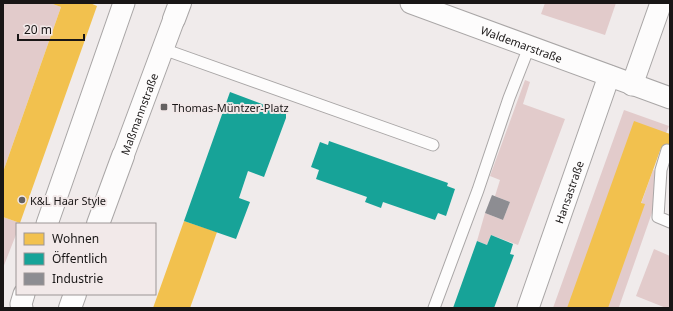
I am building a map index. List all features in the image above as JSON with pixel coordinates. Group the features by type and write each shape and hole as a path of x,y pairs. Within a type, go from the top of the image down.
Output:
{"street":[{"path":"47,223 124,3"},
{"name":"Waldemarstraße","path":"411,3 670,98"},
{"path":"632,84 660,3"},
{"name":"Maßmannstraße","path":"98,223 177,11"},
{"name":"Hansastraße","path":"528,308 608,76"},
{"path":"22,308 21,304 24,295"},
{"path":"70,308 75,295"}],"lane":[{"path":"434,308 478,190 508,98 529,47"},
{"path":"163,49 433,145"},
{"path":"667,150 661,170 658,217 670,222"}],"shaded area":[{"path":"3,3 50,3 61,7 3,172"},
{"path":"545,3 616,3 605,35 541,14"},
{"path":"525,80 530,82 523,104 565,119 518,245 491,235 487,245 477,241 485,213 503,220 510,202 495,196 500,180 490,176"},
{"path":"624,110 669,126 567,308 553,308"},
{"path":"653,170 657,171 654,207 619,307 620,308 604,308"},
{"path":"3,217 20,223 16,223 16,235 3,268"},
{"path":"654,249 670,256 670,308 666,308 636,296"}],"building: Wohnen":[{"path":"50,3 90,3 97,6 20,223 3,217 3,172 61,7"},
{"path":"634,121 670,134 670,151 661,148 641,203 645,204 608,308 567,308"},
{"path":"184,221 217,232 204,269 190,308 153,308"}],"building: Öffentlich":[{"path":"230,92 286,113 286,118 264,177 248,171 239,198 250,202 236,239 184,221"},
{"path":"329,141 448,183 447,186 455,189 446,216 438,213 435,220 383,202 381,208 365,202 367,197 316,179 319,170 311,167 320,142 328,145"},
{"path":"491,235 513,244 510,254 514,255 494,308 453,308 477,241 487,245"}],"building: Industrie":[{"path":"492,195 510,202 503,220 485,213"}],"place":[{"name":"Thomas-Müntzer-Platz","path":"164,107"},
{"name":"K&L Haar Style","path":"22,200"}]}
